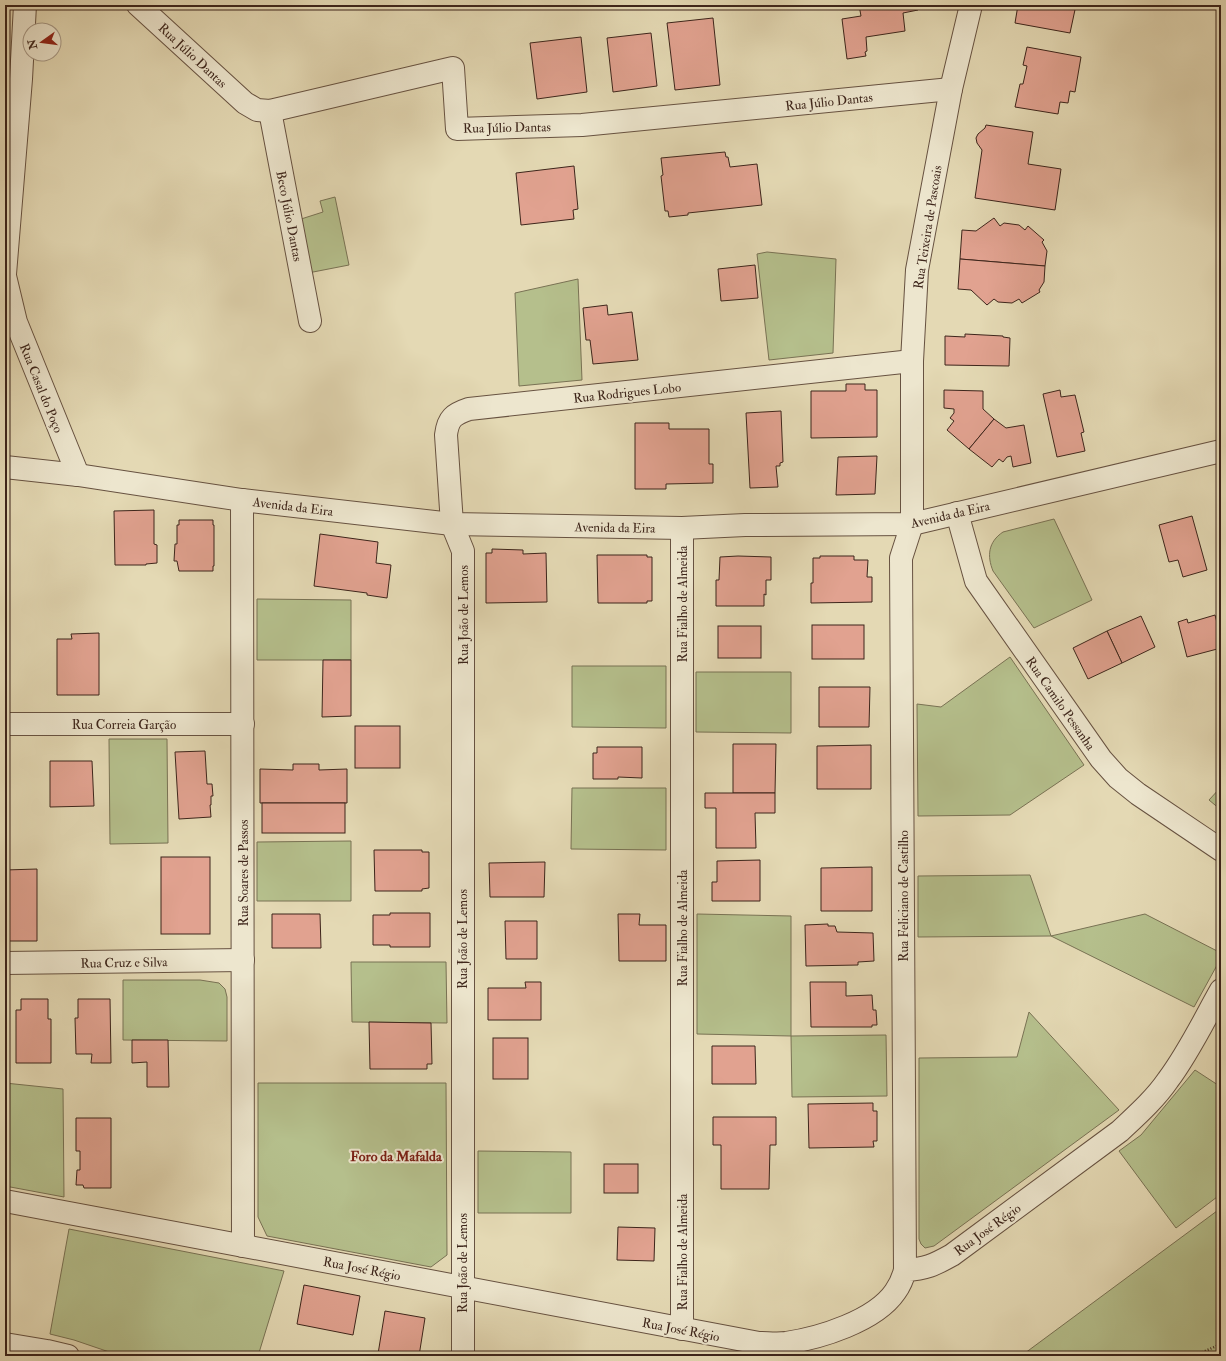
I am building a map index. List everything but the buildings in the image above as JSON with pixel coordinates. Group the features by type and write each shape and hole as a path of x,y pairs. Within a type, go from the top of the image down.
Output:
{"street":[{"name":"Rua Casal do Poço","path":"25,5 13,80 5,275 16,322 78,475"},
{"name":"Rua Júlio Dantas","path":"138,5 245,103 257,110 270,111 453,68 457,129 582,125 951,89"},
{"name":"Rua Teixeira de Pascoais","path":"912,524 912,361 917,270 951,89 971,5"},
{"name":"Beco Júlio Dantas","path":"270,111 310,321"},
{"name":"Rua Rodrigues Lobo","path":"452,524 446,435 448,425 453,416 469,408 912,361"},
{"name":"Avenida da Eira","path":"5,467 78,475 242,500 452,524 682,528 745,525 912,524 1221,451"},
{"name":"Rua Soares de Passos","path":"242,500 243,1246"},
{"name":"Rua Camilo Pessanha","path":"957,513 976,581 1101,759 1118,778 1138,794 1221,850"},
{"name":"Rua João de Lemos","path":"452,524 463,551 462,1356"},
{"name":"Rua Feliciano de Castilho","path":"905,1270 901,558 912,524"},
{"name":"Rua Fialho de Almeida","path":"682,528 682,1329"},
{"name":"Rua Correia Garção","path":"5,724 243,724"},
{"name":"Rua Cruz e Silva","path":"5,963 243,960"},
{"name":"Rua José Régio","path":"5,1200 759,1343 785,1343 803,1340 839,1330 865,1317 885,1303 894,1294 902,1283 905,1270 922,1269 940,1262 952,1255 1120,1131 1144,1108 1168,1080 1186,1052 1221,990"},
{"path":"5,1344 68,1356"}],"path":[{"path":"1194,1356 1221,1344"}],"green space":[{"path":"335,197 349,265 308,273 298,220 323,212 320,201"},
{"path":"767,252 836,259 833,353 769,360 757,254"},
{"path":"578,279 582,380 519,386 515,293"},
{"path":"1054,519 1092,600 1034,628 993,571 990,560 990,550 994,540 1003,532"},
{"path":"257,599 351,600 351,660 257,660"},
{"path":"1010,657 1084,765 1010,815 918,816 917,704 941,707"},
{"path":"572,666 666,666 666,728 572,727"},
{"path":"696,672 791,672 791,733 696,732"},
{"path":"109,739 167,739 168,843 110,844"},
{"path":"1221,787 1221,810 1209,800"},
{"path":"572,788 666,788 666,850 571,849"},
{"path":"351,841 351,901 257,901 257,842"},
{"path":"1030,875 1051,936 918,937 918,876"},
{"path":"697,914 791,916 791,1036 697,1034"},
{"path":"1145,914 1221,953 1221,958 1194,1007 1051,936"},
{"path":"351,962 446,962 447,1023 352,1022"},
{"path":"123,980 200,980 219,983 225,989 227,997 227,1041 123,1040"},
{"path":"1029,1012 1119,1110 934,1246 925,1248 919,1239 919,1058 1017,1057"},
{"path":"886,1035 887,1096 792,1097 791,1036"},
{"path":"1195,1070 1221,1087 1221,1194 1176,1228 1119,1151 1141,1135"},
{"path":"5,1083 63,1089 64,1197 5,1186"},
{"path":"258,1083 446,1083 447,1255 431,1267 267,1236 258,1217"},
{"path":"478,1151 571,1152 571,1213 478,1213"},
{"path":"1221,1208 1221,1356 1021,1356"},
{"path":"69,1229 284,1271 258,1356 121,1356 74,1340 50,1334"}],"district":[{"name":"Foro da Mafalda","path":"396,1156"}]}
